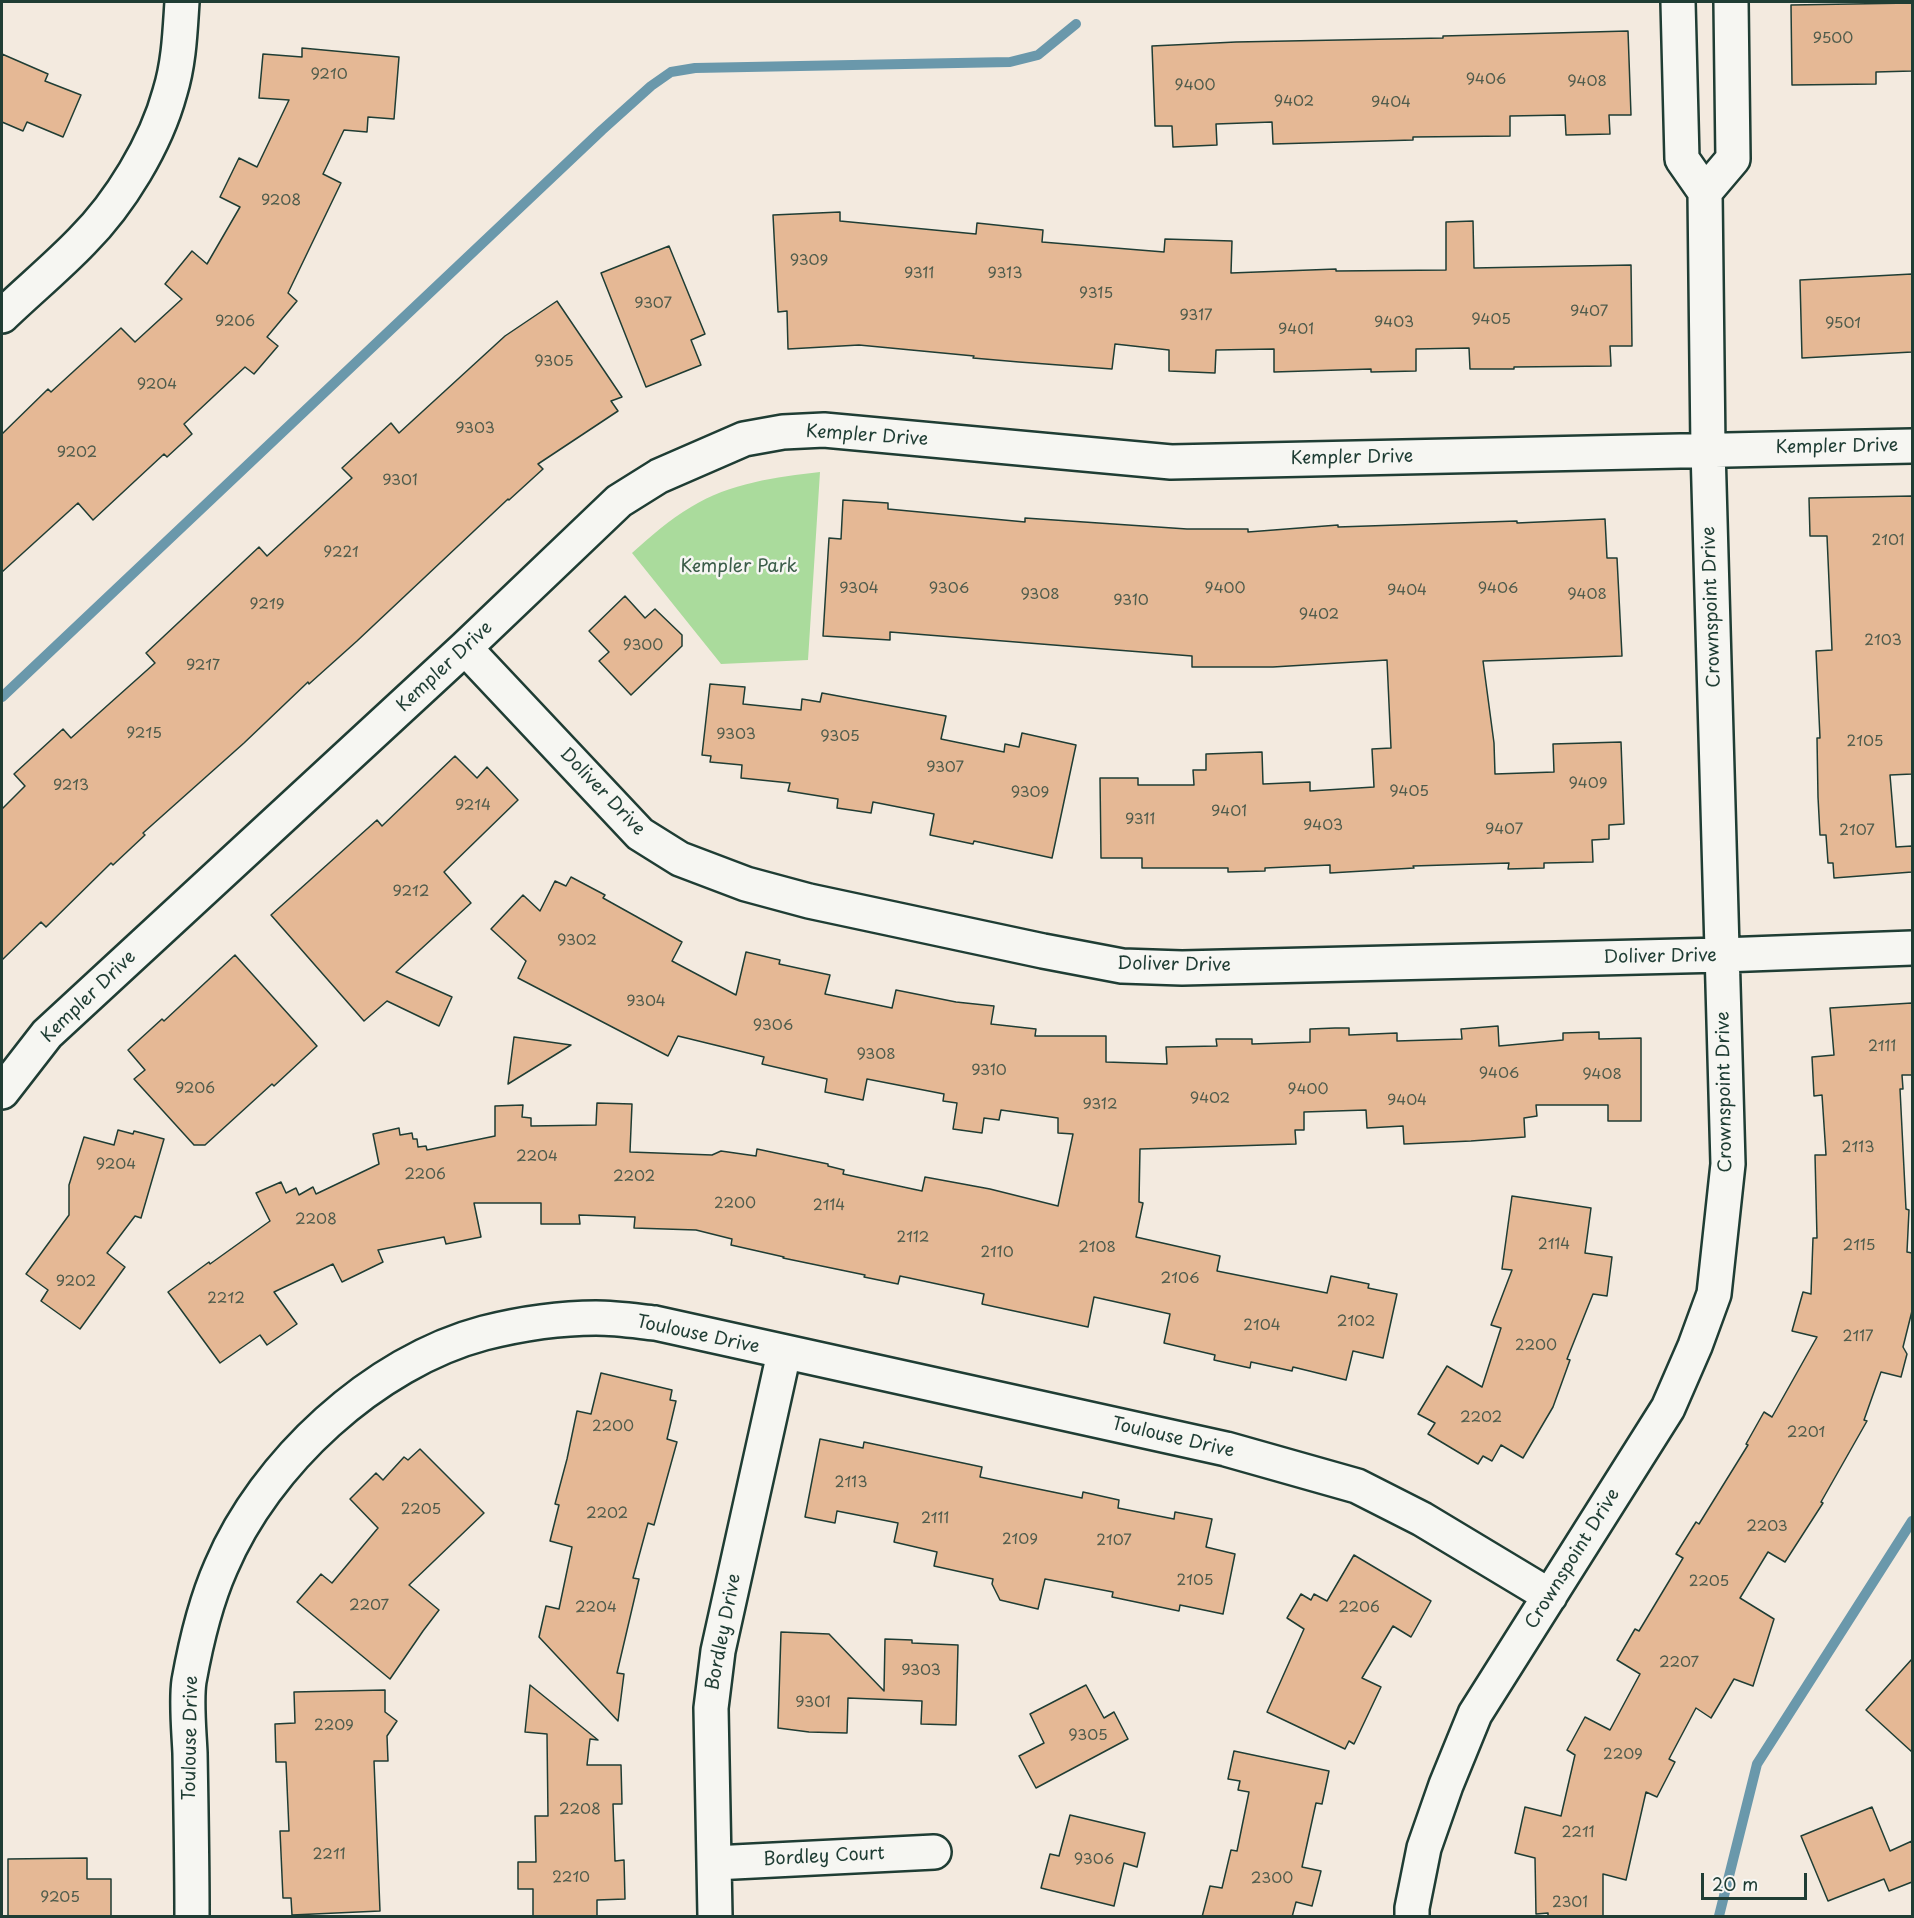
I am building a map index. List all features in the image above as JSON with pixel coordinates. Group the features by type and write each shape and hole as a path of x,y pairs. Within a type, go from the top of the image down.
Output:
{"street":[{"path":"2,315 84,240 143,159 159,126 171,91 180,42 182,2"},
{"path":"1678,2 1682,159 1705,192 1733,159 1731,2"},
{"name":"Crownspoint Drive","path":"1412,1917 1424,1848 1446,1785 1475,1714 1668,1408 1695,1346 1714,1294 1728,1164 1708,449 1705,192"},
{"name":"Kempler Drive","path":"2,1092 47,1034 465,648 619,501 659,476 744,439 783,432 824,430 1171,462 1912,446"},
{"name":"Doliver Drive","path":"465,648 639,834 680,859 746,884 809,901 1043,951 1122,966 1182,968 1912,948"},
{"name":"Toulouse Drive","path":"192,1917 189,1684 201,1622 221,1566 248,1516 285,1466 325,1423 373,1385 426,1354 483,1333 543,1322 597,1318 655,1323 1226,1449 1357,1486 1422,1519 1550,1596"},
{"name":"Bordley Drive","path":"715,1917 711,1708 718,1651 784,1353"},
{"name":"Bordley Court","path":"714,1863 934,1852"}],"green space":[{"name":"Kempler Park","path":"820,472 808,660 721,664 632,553 675,517 721,492 754,482"}],"building":[{"path":"1912,3 1912,71 1876,72 1876,84 1792,85 1791,5"},
{"path":"1628,31 1631,115 1609,115 1610,134 1566,135 1565,115 1510,116 1510,136 1413,137 1413,140 1273,144 1272,122 1216,124 1217,145 1173,147 1172,126 1155,126 1152,46"},
{"path":"302,48 399,57 394,119 368,117 367,132 344,130 323,174 341,183 288,293 297,301 267,337 278,346 254,374 245,367 184,424 192,434 167,457 164,454 93,520 78,503 2,572 2,434 48,389 51,392 121,328 135,342 182,299 165,284 192,251 207,264 240,207 220,197 239,158 257,167 289,100 259,98 263,54 302,57"},
{"path":"2,54 48,74 45,81 81,95 63,137 27,122 23,131 2,122"},
{"path":"840,212 840,221 976,234 977,223 1043,230 1042,242 1164,252 1165,239 1232,241 1231,273 1336,269 1336,271 1446,270 1446,222 1473,221 1474,268 1631,265 1632,346 1610,346 1611,366 1514,367 1514,369 1470,369 1469,348 1416,349 1416,371 1371,372 1371,369 1274,372 1274,349 1216,350 1215,373 1169,371 1169,350 1115,344 1112,369 973,358 974,356 859,345 788,349 787,311 778,312 773,215"},
{"path":"669,246 705,334 691,340 701,365 646,387 601,273"},
{"path":"1912,274 1912,352 1802,358 1800,280"},
{"path":"557,301 622,397 611,401 618,411 538,464 543,469 357,641 309,684 308,682 143,833 145,835 113,865 111,863 46,927 41,922 2,960 2,809 25,786 14,774 63,729 71,738 155,663 146,653 259,547 267,556 352,478 342,468 391,423 399,433 505,336"},
{"path":"1912,496 1912,774 1890,775 1896,847 1912,846 1912,872 1834,878 1833,863 1828,863 1826,835 1820,835 1818,797 1817,738 1820,738 1816,651 1832,650 1827,536 1810,536 1809,498"},
{"path":"843,500 888,503 888,509 1025,522 1025,518 1187,529 1248,529 1248,532 1338,525 1338,527 1517,521 1517,523 1605,519 1607,558 1617,558 1622,656 1483,661 1494,743 1495,774 1554,772 1553,744 1621,742 1624,824 1609,825 1609,839 1592,840 1593,862 1544,863 1544,868 1508,869 1509,863 1413,866 1414,868 1330,873 1330,865 1228,872 1228,868 1142,868 1142,858 1101,858 1100,778 1138,778 1138,785 1194,785 1193,770 1206,770 1206,754 1262,752 1263,784 1310,782 1310,791 1374,787 1372,749 1391,748 1387,660 1273,667 1192,667 1192,656 890,632 890,640 823,636 829,538 841,539"},
{"path":"625,596 645,618 655,609 682,635 682,646 631,695 599,661 609,652 589,631"},
{"path":"710,684 745,687 743,704 801,710 802,699 820,702 822,693 946,716 941,739 1004,752 1005,744 1019,747 1022,733 1076,745 1052,858 974,841 973,844 930,835 934,814 873,802 871,813 837,808 838,799 788,791 790,783 741,778 742,765 710,762 711,756 702,755"},
{"path":"455,756 477,778 487,767 518,800 444,872 471,903 396,972 452,997 439,1026 387,1001 364,1021 271,915 377,820 382,826"},
{"path":"571,877 605,895 603,898 682,942 672,961 736,995 746,952 780,960 779,964 830,975 825,994 892,1008 896,990 956,1002 994,1006 991,1024 1036,1029 1035,1036 1106,1036 1106,1062 1167,1064 1166,1047 1217,1046 1216,1039 1252,1039 1252,1044 1310,1042 1310,1029 1349,1028 1349,1035 1397,1033 1397,1041 1462,1039 1461,1029 1498,1026 1499,1046 1563,1040 1563,1033 1599,1032 1599,1039 1641,1038 1641,1121 1608,1121 1608,1105 1536,1105 1537,1116 1524,1118 1525,1137 1404,1144 1403,1126 1367,1128 1366,1110 1304,1112 1304,1130 1295,1130 1296,1144 1140,1149 1139,1202 1143,1203 1136,1237 1220,1256 1217,1271 1327,1293 1331,1276 1369,1284 1368,1288 1397,1294 1383,1358 1353,1351 1346,1380 1293,1367 1292,1371 1251,1362 1250,1368 1214,1360 1215,1355 1164,1343 1170,1314 1094,1297 1088,1327 982,1304 984,1294 900,1276 898,1284 864,1277 865,1275 731,1245 732,1239 696,1230 634,1228 635,1217 579,1215 580,1224 541,1224 541,1203 474,1203 481,1237 446,1244 444,1237 378,1250 383,1262 342,1282 333,1264 274,1292 297,1324 267,1345 260,1335 220,1363 168,1292 270,1221 256,1193 281,1182 286,1193 296,1188 299,1195 313,1187 316,1194 379,1164 373,1134 399,1128 400,1135 412,1133 413,1139 417,1139 418,1147 426,1146 427,1150 495,1136 495,1106 523,1105 522,1117 531,1118 531,1126 596,1125 597,1103 632,1104 630,1152 712,1155 721,1151 756,1156 757,1149 828,1164 828,1166 844,1170 843,1174 922,1191 925,1177 990,1189 1058,1206 1073,1134 1058,1133 1058,1118 1001,1110 999,1120 984,1118 982,1133 953,1129 957,1103 943,1101 944,1094 867,1079 863,1100 825,1092 827,1079 762,1064 764,1057 678,1036 668,1056 518,978 526,961 491,929 523,895 540,911 555,881 566,886"},
{"path":"235,955 317,1046 205,1145 194,1145 134,1079 145,1070 128,1050 162,1019 164,1021"},
{"path":"1912,1003 1912,1075 1902,1075 1903,1089 1900,1089 1906,1209 1909,1210 1907,1252 1912,1253 1912,1311 1903,1347 1907,1354 1901,1377 1881,1372 1864,1420 1867,1421 1821,1502 1823,1503 1785,1562 1768,1552 1740,1598 1774,1619 1753,1686 1734,1679 1711,1718 1696,1708 1669,1759 1675,1762 1657,1797 1646,1792 1626,1880 1603,1874 1603,1917 1548,1917 1548,1913 1536,1914 1535,1858 1515,1853 1525,1807 1561,1816 1575,1755 1567,1750 1585,1717 1610,1730 1640,1674 1617,1660 1635,1629 1639,1631 1683,1558 1676,1554 1696,1522 1699,1524 1748,1445 1746,1444 1764,1412 1772,1417 1817,1337 1792,1331 1803,1292 1811,1294 1813,1238 1817,1238 1815,1155 1826,1155 1822,1095 1814,1096 1812,1057 1834,1055 1830,1008"},
{"path":"514,1037 571,1045 508,1084"},
{"path":"118,1130 133,1134 134,1131 164,1139 141,1218 135,1216 107,1253 125,1267 80,1329 41,1301 48,1290 26,1274 69,1215 69,1185 84,1137 114,1145"},
{"path":"1512,1196 1591,1208 1585,1253 1612,1257 1607,1296 1593,1294 1567,1359 1570,1360 1553,1407 1523,1458 1501,1445 1492,1461 1483,1456 1478,1464 1428,1434 1435,1423 1418,1414 1447,1366 1482,1387 1501,1328 1491,1325 1512,1270 1502,1269"},
{"path":"601,1373 672,1390 670,1400 676,1401 667,1439 677,1442 654,1525 648,1523 633,1578 639,1579 617,1673 624,1674 618,1721 539,1637 546,1606 559,1609 572,1547 550,1541 559,1505 555,1504 577,1411 591,1414"},
{"path":"820,1439 863,1448 864,1442 982,1467 980,1477 1082,1498 1083,1492 1119,1500 1118,1508 1174,1519 1175,1512 1212,1519 1206,1547 1235,1554 1223,1614 1180,1605 1179,1611 1112,1597 1113,1592 1045,1579 1038,1609 1000,1600 992,1584 993,1579 934,1566 937,1552 894,1542 898,1523 837,1511 835,1523 805,1517"},
{"path":"420,1449 484,1513 409,1585 439,1610 390,1679 297,1602 321,1574 332,1583 378,1528 350,1499 376,1473 383,1480 404,1457 408,1460"},
{"path":"1354,1555 1431,1601 1411,1637 1393,1626 1362,1678 1381,1687 1354,1744 1349,1741 1345,1749 1267,1712 1304,1629 1287,1618 1301,1594 1311,1600 1314,1594 1327,1601"},
{"path":"781,1632 829,1634 884,1691 885,1639 958,1645 956,1725 921,1724 922,1701 848,1698 847,1733 778,1728"},
{"path":"1912,1659 1912,1752 1866,1710"},
{"path":"530,1685 598,1740 590,1739 587,1765 621,1765 622,1804 613,1804 615,1861 624,1860 625,1899 597,1900 597,1917 533,1917 533,1889 518,1889 518,1862 536,1862 535,1816 548,1816 547,1734 525,1732"},
{"path":"1086,1685 1104,1718 1114,1712 1128,1739 1036,1788 1019,1756 1044,1743 1030,1714"},
{"path":"385,1690 385,1712 397,1721 387,1736 388,1761 374,1761 380,1911 292,1915 291,1898 283,1898 280,1831 289,1831 286,1762 276,1762 275,1724 295,1723 294,1692"},
{"path":"1234,1751 1329,1771 1322,1804 1316,1803 1302,1867 1321,1871 1312,1906 1296,1902 1292,1917 1202,1917 1210,1886 1222,1888 1231,1850 1237,1851 1249,1792 1238,1790 1240,1781 1228,1779"},
{"path":"1872,1807 1890,1851 1912,1841 1912,1882 1889,1891 1884,1879 1828,1901 1801,1836"},
{"path":"1070,1815 1145,1833 1137,1867 1124,1863 1114,1906 1041,1888 1050,1854 1059,1856"},
{"path":"87,1858 87,1879 111,1879 111,1917 8,1917 8,1859"}],"waterway":[{"path":"2,697 602,130 651,86 671,72 695,68 1010,62 1038,55 1076,24"},
{"path":"1719,1916 1757,1764 1912,1521"}]}
